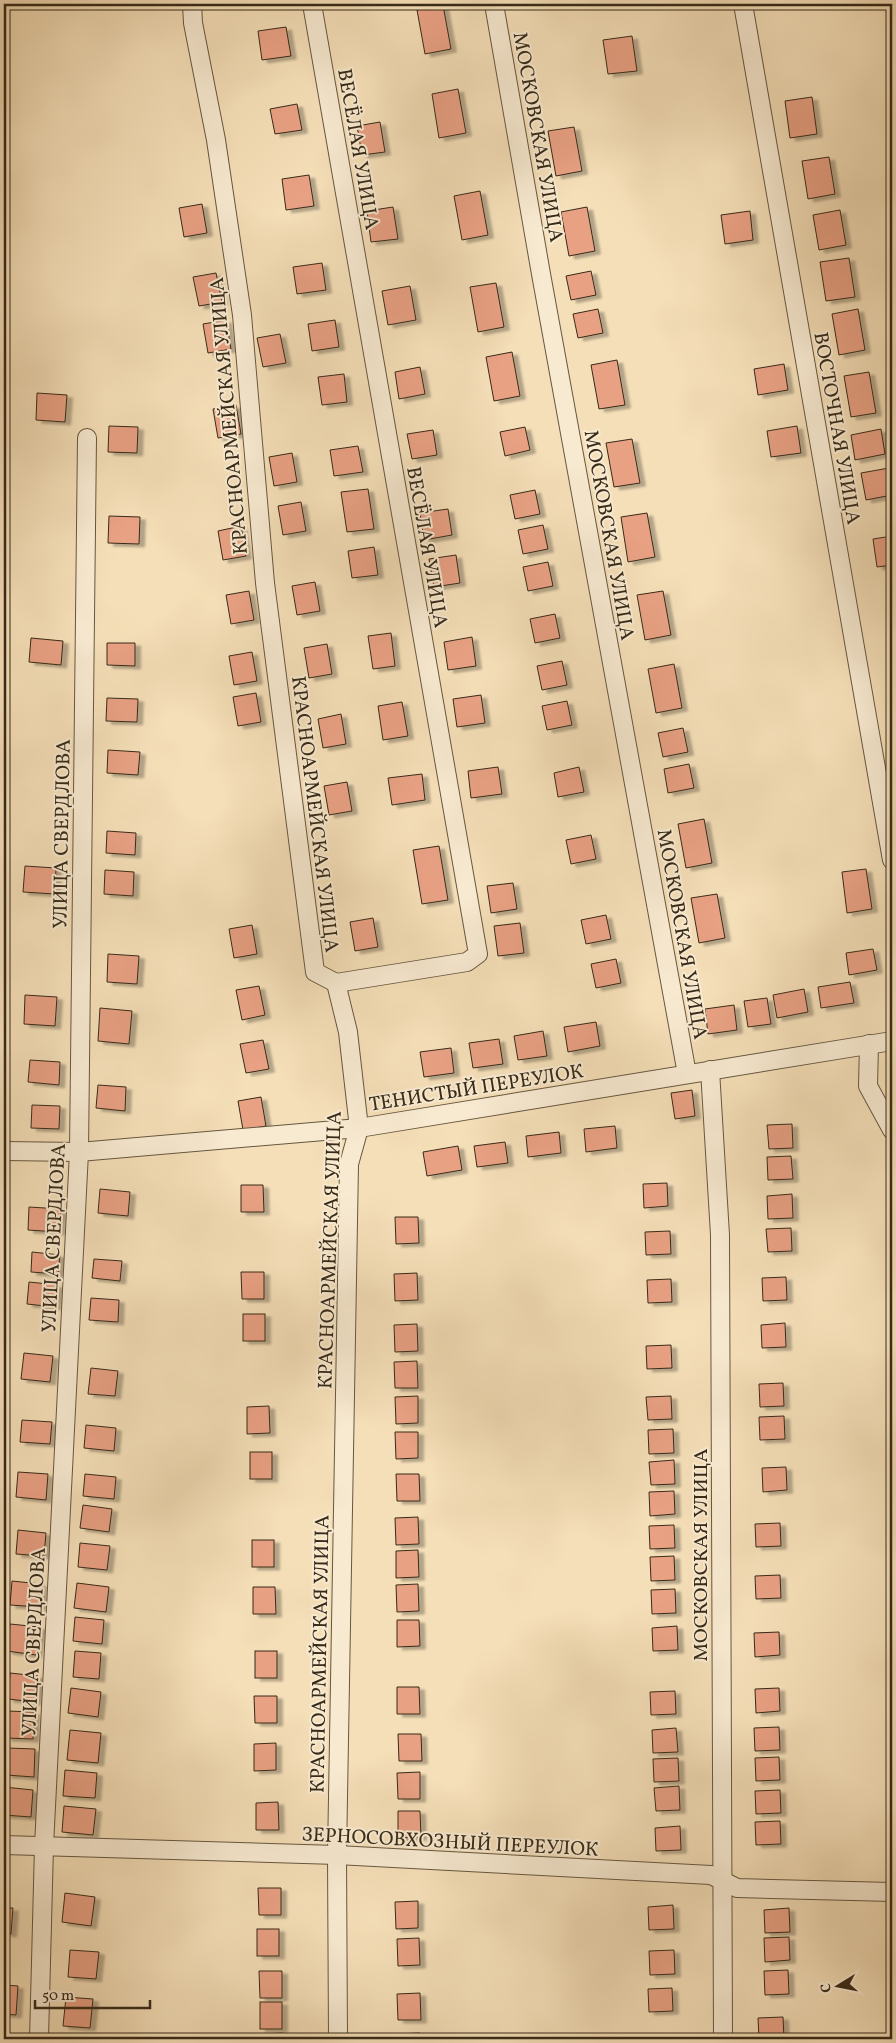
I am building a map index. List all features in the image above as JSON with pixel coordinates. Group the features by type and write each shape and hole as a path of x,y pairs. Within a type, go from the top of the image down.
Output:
{"street":[{"name":"КРАСНОАРМЕЙСКАЯ УЛИЦА","path":"192,4 193,23 216,140 242,315 265,583 315,972 336,983 348,1032 359,1128 349,1164 337,1855 338,2039"},
{"name":"ВЕСЁЛАЯ УЛИЦА","path":"312,4 478,954 467,962 336,983"},
{"path":"494,4 506,4"},
{"name":"МОСКОВСКАЯ УЛИЦА","path":"494,4 687,1074"},
{"name":"ВОСТОЧНАЯ УЛИЦА","path":"743,4 892,860"},
{"name":"УЛИЦА СВЕРДЛОВА","path":"39,2039 44,1846 79,1152 87,438"},
{"name":"ТЕНИСТЫЙ ПЕРЕУЛОК","path":"4,1151 79,1152 359,1128 892,1041"},
{"path":"870,1044 868,1086 892,1130"},
{"name":"МОСКОВСКАЯ УЛИЦА","path":"710,1070 720,1235 724,2039"},
{"name":"ЗЕРНОСОВХОЗНЫЙ ПЕРЕУЛОК","path":"4,1845 337,1855 711,1876 737,1888 892,1892"}],"building":[{"path":"443,5 451,49 425,54 417,10"},
{"path":"286,27 291,56 262,60 258,31"},
{"path":"632,36 637,71 608,74 603,40"},
{"path":"458,89 466,133 439,138 432,94"},
{"path":"812,97 817,134 790,138 785,101"},
{"path":"297,104 302,130 275,134 270,109"},
{"path":"380,122 385,152 362,155 357,126"},
{"path":"574,127 582,171 556,176 548,131"},
{"path":"829,157 835,194 808,199 802,161"},
{"path":"309,175 314,206 286,210 282,179"},
{"path":"480,191 488,235 462,240 454,196"},
{"path":"202,204 207,233 184,237 179,208"},
{"path":"393,207 398,239 371,242 367,211"},
{"path":"587,207 595,251 569,256 561,212"},
{"path":"840,210 846,245 819,250 813,215"},
{"path":"750,211 753,240 725,244 721,215"},
{"path":"849,258 855,297 826,301 820,262"},
{"path":"322,263 326,290 297,294 293,267"},
{"path":"591,271 596,295 571,300 566,276"},
{"path":"216,273 222,302 199,306 193,277"},
{"path":"496,283 504,327 478,332 470,287"},
{"path":"410,286 416,320 388,325 382,291"},
{"path":"598,309 603,333 578,338 573,314"},
{"path":"858,309 865,350 839,355 832,314"},
{"path":"226,320 231,349 208,353 203,324"},
{"path":"335,320 339,347 312,351 308,324"},
{"path":"280,334 286,363 263,367 257,338"},
{"path":"512,352 520,396 494,401 486,357"},
{"path":"617,360 625,405 599,409 591,365"},
{"path":"784,364 788,390 758,395 754,369"},
{"path":"420,367 425,394 399,399 395,372"},
{"path":"869,372 876,413 851,417 844,376"},
{"path":"344,374 347,402 322,405 318,377"},
{"path":"37,393 67,395 65,422 36,420"},
{"path":"236,405 241,434 218,438 213,409"},
{"path":"109,426 138,427 137,453 108,452"},
{"path":"797,426 801,453 771,457 767,431"},
{"path":"525,427 530,450 505,456 500,432"},
{"path":"881,429 885,454 855,460 851,435"},
{"path":"433,430 437,455 412,459 407,434"},
{"path":"632,439 640,483 614,487 606,443"},
{"path":"358,446 363,472 334,476 330,450"},
{"path":"292,453 297,482 274,486 269,457"},
{"path":"889,468 892,495 866,500 861,473"},
{"path":"368,489 374,529 347,532 341,492"},
{"path":"535,490 540,514 515,519 510,495"},
{"path":"301,502 306,531 283,535 278,506"},
{"path":"448,509 452,535 424,540 420,513"},
{"path":"647,513 655,557 628,562 621,517"},
{"path":"109,516 140,517 139,544 108,543"},
{"path":"543,525 548,549 523,554 518,530"},
{"path":"241,526 246,556 223,560 218,531"},
{"path":"892,536 892,565 877,567 873,539"},
{"path":"374,547 378,575 352,578 348,551"},
{"path":"456,555 460,583 434,587 429,559"},
{"path":"548,562 553,586 528,591 523,567"},
{"path":"315,582 320,611 297,615 292,586"},
{"path":"249,591 254,620 231,624 226,595"},
{"path":"663,591 671,635 645,640 637,595"},
{"path":"555,614 560,638 535,643 530,619"},
{"path":"391,633 395,666 373,669 368,636"},
{"path":"472,637 476,666 448,670 444,642"},
{"path":"31,638 63,641 61,665 29,662"},
{"path":"107,643 135,643 135,666 107,665"},
{"path":"327,644 332,674 309,678 304,648"},
{"path":"252,652 257,681 234,685 229,656"},
{"path":"562,661 567,685 542,690 537,666"},
{"path":"674,664 682,708 656,713 648,669"},
{"path":"256,693 261,722 238,726 233,697"},
{"path":"481,695 485,723 457,727 453,699"},
{"path":"107,698 138,699 137,722 106,721"},
{"path":"567,701 572,725 547,730 542,706"},
{"path":"402,702 408,736 383,740 378,706"},
{"path":"341,714 346,744 323,748 318,719"},
{"path":"683,728 688,752 663,757 658,733"},
{"path":"108,750 140,752 138,775 107,773"},
{"path":"689,764 694,788 668,793 664,769"},
{"path":"498,767 502,794 471,798 468,771"},
{"path":"579,767 584,792 558,797 554,773"},
{"path":"422,774 425,800 392,805 388,778"},
{"path":"347,782 352,811 329,815 324,786"},
{"path":"704,819 712,863 686,868 678,824"},
{"path":"107,831 136,833 135,855 106,853"},
{"path":"591,835 596,859 571,864 566,840"},
{"path":"439,846 448,900 422,904 413,850"},
{"path":"25,866 56,868 55,894 23,892"},
{"path":"866,869 872,909 847,913 842,872"},
{"path":"105,870 134,872 133,896 104,894"},
{"path":"513,883 517,909 491,913 487,886"},
{"path":"717,894 725,938 699,943 691,898"},
{"path":"606,915 611,939 586,944 581,920"},
{"path":"373,918 378,947 355,951 350,922"},
{"path":"520,923 524,953 498,956 494,926"},
{"path":"252,925 257,954 234,958 229,929"},
{"path":"873,949 877,970 849,975 846,953"},
{"path":"108,954 139,956 137,984 107,982"},
{"path":"616,959 621,983 596,988 591,964"},
{"path":"850,982 854,1003 821,1008 818,987"},
{"path":"259,986 265,1015 242,1020 236,990"},
{"path":"804,989 808,1012 777,1018 773,995"},
{"path":"25,995 57,997 55,1026 24,1024"},
{"path":"767,998 771,1024 748,1027 744,1001"},
{"path":"734,1005 737,1030 708,1034 705,1009"},
{"path":"100,1008 132,1011 129,1044 98,1041"},
{"path":"596,1022 600,1046 568,1052 564,1027"},
{"path":"543,1031 547,1056 518,1060 514,1036"},
{"path":"499,1039 503,1064 473,1068 469,1043"},
{"path":"263,1040 269,1069 246,1073 240,1044"},
{"path":"451,1048 454,1073 424,1077 420,1052"},
{"path":"30,1060 60,1062 59,1085 28,1082"},
{"path":"98,1085 126,1087 125,1111 96,1108"},
{"path":"692,1090 695,1116 675,1119 671,1093"},
{"path":"261,1097 266,1126 243,1130 238,1101"},
{"path":"32,1105 60,1106 59,1129 31,1128"},
{"path":"792,1124 793,1148 769,1149 767,1125"},
{"path":"615,1126 617,1148 586,1152 584,1129"},
{"path":"559,1132 561,1153 528,1157 526,1136"},
{"path":"505,1142 508,1163 477,1167 474,1146"},
{"path":"458,1146 462,1170 427,1176 423,1152"},
{"path":"791,1156 793,1179 768,1180 767,1157"},
{"path":"667,1183 668,1206 644,1208 643,1184"},
{"path":"241,1185 263,1185 264,1212 241,1212"},
{"path":"100,1189 130,1192 128,1216 98,1213"},
{"path":"792,1194 793,1218 768,1219 767,1196"},
{"path":"29,1207 61,1209 59,1232 28,1230"},
{"path":"395,1217 418,1217 419,1243 396,1244"},
{"path":"791,1228 792,1251 768,1252 766,1229"},
{"path":"670,1231 671,1254 646,1255 645,1232"},
{"path":"32,1252 60,1255 58,1274 31,1272"},
{"path":"94,1259 122,1261 120,1281 92,1278"},
{"path":"241,1272 264,1272 264,1299 242,1299"},
{"path":"417,1273 418,1300 395,1301 394,1274"},
{"path":"786,1277 787,1300 763,1301 762,1278"},
{"path":"671,1279 672,1302 648,1303 647,1280"},
{"path":"29,1282 58,1285 55,1307 27,1304"},
{"path":"91,1298 119,1300 118,1322 89,1320"},
{"path":"243,1314 265,1314 265,1341 243,1341"},
{"path":"785,1323 786,1347 762,1348 761,1325"},
{"path":"417,1324 418,1351 395,1352 394,1325"},
{"path":"671,1345 672,1368 647,1369 646,1346"},
{"path":"24,1353 53,1356 50,1382 21,1379"},
{"path":"417,1361 418,1388 395,1388 394,1362"},
{"path":"91,1368 118,1371 115,1396 88,1394"},
{"path":"783,1383 784,1406 760,1407 759,1384"},
{"path":"418,1396 418,1423 396,1424 395,1397"},
{"path":"671,1396 672,1419 648,1420 646,1397"},
{"path":"269,1406 270,1433 247,1434 247,1407"},
{"path":"784,1416 785,1439 760,1440 759,1417"},
{"path":"22,1420 52,1422 50,1444 20,1442"},
{"path":"86,1425 116,1428 114,1451 84,1448"},
{"path":"673,1429 674,1453 649,1454 648,1430"},
{"path":"395,1432 418,1432 418,1458 396,1459"},
{"path":"250,1452 272,1452 272,1479 250,1479"},
{"path":"674,1460 675,1484 651,1485 649,1462"},
{"path":"786,1467 787,1490 763,1492 762,1468"},
{"path":"18,1472 48,1474 46,1500 16,1497"},
{"path":"85,1474 116,1477 114,1499 83,1496"},
{"path":"396,1474 419,1474 420,1501 397,1501"},
{"path":"674,1491 675,1514 650,1516 649,1492"},
{"path":"83,1505 112,1509 109,1532 80,1528"},
{"path":"418,1517 419,1544 396,1545 395,1518"},
{"path":"780,1523 781,1546 756,1547 755,1524"},
{"path":"674,1525 675,1548 650,1549 649,1526"},
{"path":"18,1530 46,1533 44,1556 16,1554"},
{"path":"252,1540 274,1540 274,1567 252,1567"},
{"path":"80,1543 110,1546 107,1570 78,1567"},
{"path":"418,1550 419,1577 396,1578 396,1551"},
{"path":"674,1556 675,1580 651,1581 650,1557"},
{"path":"780,1575 781,1598 756,1599 755,1576"},
{"path":"12,1581 41,1584 40,1607 10,1605"},
{"path":"77,1583 109,1587 106,1612 74,1608"},
{"path":"418,1584 419,1611 397,1612 396,1585"},
{"path":"253,1587 275,1587 276,1614 253,1614"},
{"path":"675,1589 676,1613 652,1614 651,1590"},
{"path":"75,1617 104,1620 102,1644 73,1641"},
{"path":"397,1620 419,1620 420,1646 397,1647"},
{"path":"10,1624 40,1627 36,1655 7,1651"},
{"path":"677,1626 678,1650 653,1651 652,1628"},
{"path":"779,1632 780,1655 755,1657 754,1633"},
{"path":"75,1651 101,1653 99,1679 73,1677"},
{"path":"255,1651 277,1651 277,1678 255,1678"},
{"path":"10,1673 38,1676 35,1702 8,1699"},
{"path":"397,1687 419,1687 420,1714 397,1714"},
{"path":"71,1688 101,1692 98,1717 68,1713"},
{"path":"779,1688 780,1711 756,1713 755,1689"},
{"path":"675,1691 676,1714 651,1715 650,1692"},
{"path":"254,1696 277,1696 277,1723 255,1723"},
{"path":"7,1711 34,1712 33,1739 6,1738"},
{"path":"779,1727 780,1750 755,1751 754,1728"},
{"path":"676,1728 678,1752 653,1753 652,1730"},
{"path":"70,1730 101,1733 98,1763 67,1760"},
{"path":"398,1734 421,1734 422,1761 399,1761"},
{"path":"276,1743 276,1770 254,1771 254,1744"},
{"path":"8,1748 35,1749 34,1777 6,1775"},
{"path":"779,1757 780,1780 756,1781 755,1758"},
{"path":"678,1758 679,1781 654,1782 653,1759"},
{"path":"65,1770 97,1773 95,1798 63,1796"},
{"path":"420,1772 420,1799 398,1799 397,1773"},
{"path":"679,1786 680,1810 656,1811 654,1788"},
{"path":"4,1787 33,1790 31,1817 4,1815"},
{"path":"780,1790 781,1813 756,1814 755,1791"},
{"path":"278,1802 279,1830 256,1830 256,1803"},
{"path":"64,1806 96,1809 93,1835 62,1832"},
{"path":"398,1811 420,1811 421,1837 398,1838"},
{"path":"780,1821 781,1844 756,1845 755,1822"},
{"path":"680,1826 681,1850 656,1851 655,1828"},
{"path":"258,1888 281,1888 281,1915 259,1915"},
{"path":"65,1893 95,1897 91,1926 62,1922"},
{"path":"418,1901 418,1928 396,1929 395,1902"},
{"path":"673,1905 674,1929 649,1930 648,1907"},
{"path":"4,1908 13,1908 11,1934 4,1933"},
{"path":"789,1908 790,1932 765,1933 764,1910"},
{"path":"257,1929 279,1929 279,1956 257,1956"},
{"path":"789,1937 790,1960 765,1962 764,1938"},
{"path":"419,1938 420,1965 398,1966 397,1939"},
{"path":"70,1950 99,1952 96,1979 68,1977"},
{"path":"674,1950 675,1974 650,1975 649,1951"},
{"path":"788,1970 789,1994 765,1995 764,1971"},
{"path":"259,1971 282,1971 282,1998 260,1998"},
{"path":"4,1985 18,1986 16,2015 4,2014"},
{"path":"672,1988 673,2011 649,2012 648,1989"},
{"path":"420,1993 421,2020 398,2020 397,1994"},
{"path":"66,1997 93,1999 90,2028 63,2026"},
{"path":"260,2002 282,2002 282,2029 260,2029"},
{"path":"783,2017 784,2039 759,2039 758,2018"},
{"path":"283,2033 283,2039 261,2039 261,2034"},
{"path":"420,2033 420,2039 397,2039 397,2034"}]}
